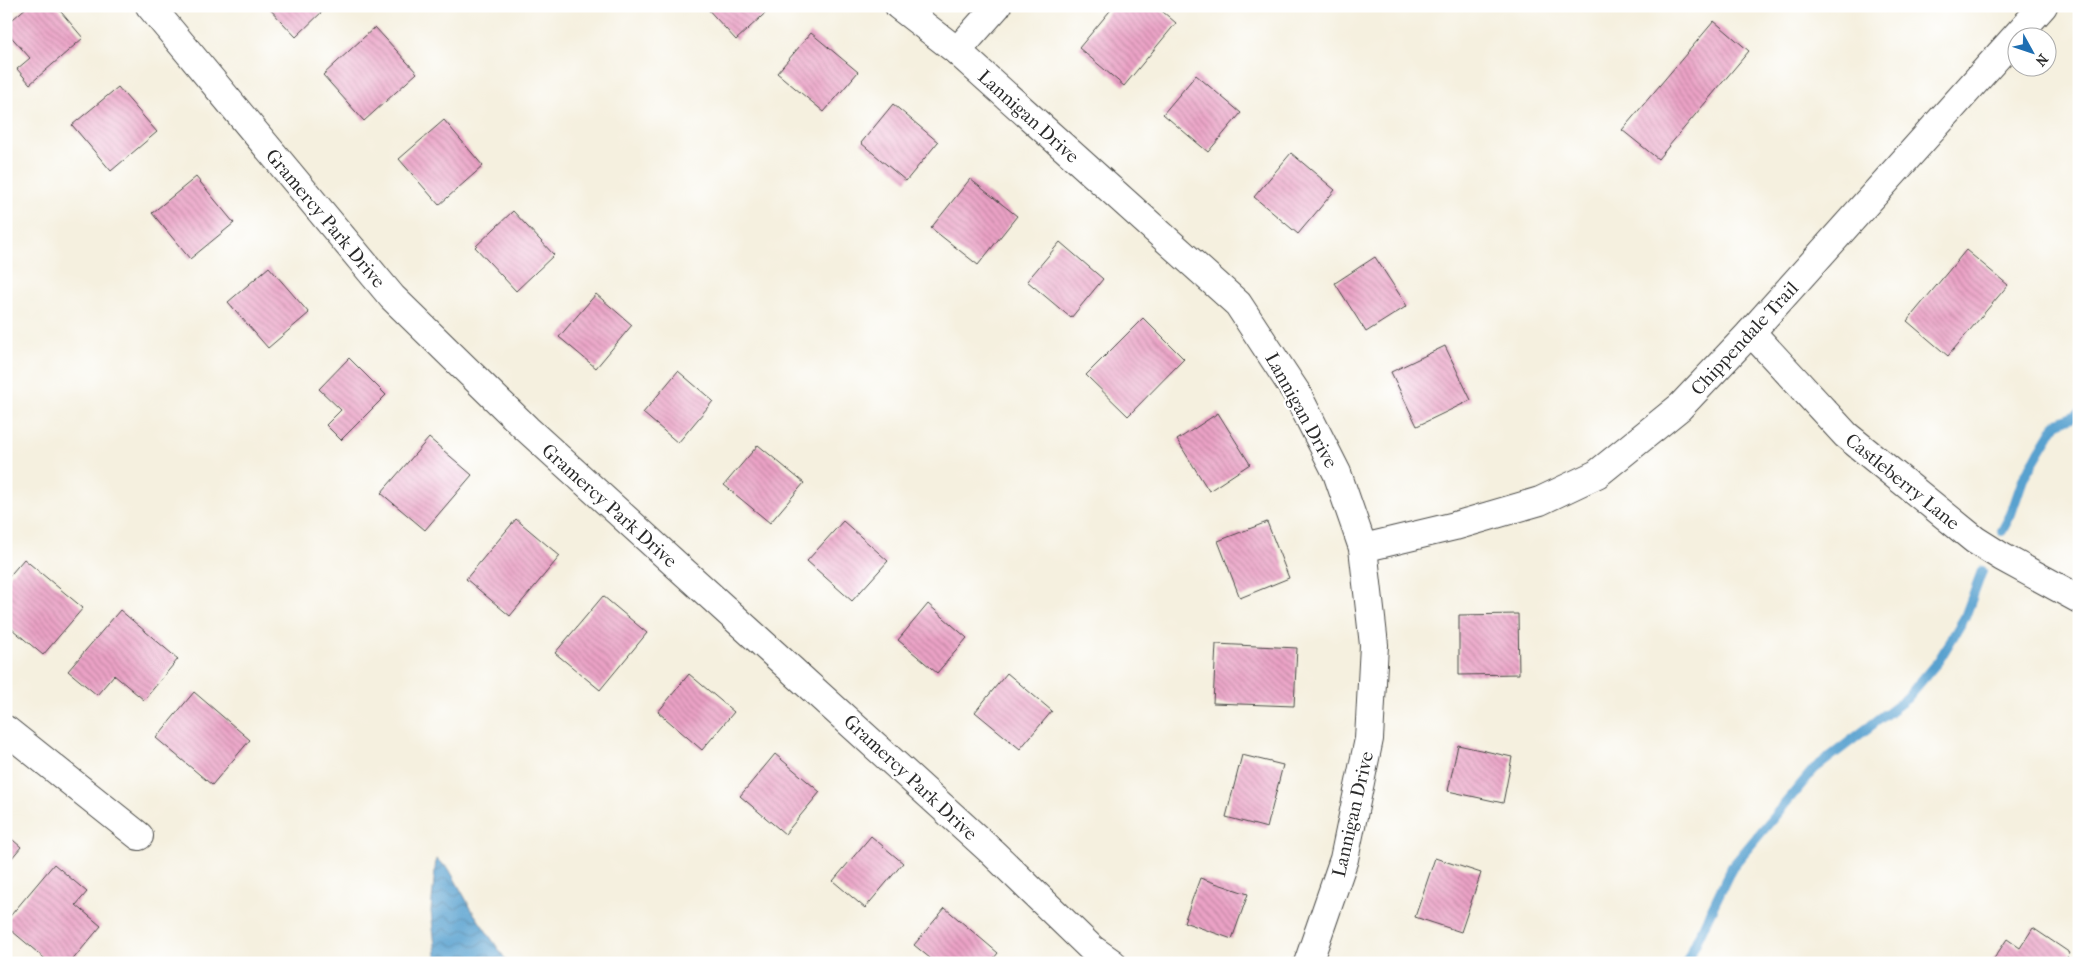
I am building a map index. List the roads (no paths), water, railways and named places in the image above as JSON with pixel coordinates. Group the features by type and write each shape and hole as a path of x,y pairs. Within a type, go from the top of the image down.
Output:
{"street":[{"name":"Gramercy Park Drive","path":"150,6 392,297 527,429 993,853 1095,958"},
{"name":"Lannigan Drive","path":"899,6 957,51 1238,304 1296,392 1337,473 1363,548 1374,645 1369,738 1344,859 1308,963"},
{"path":"957,51 997,6"},
{"name":"Chippendale Trail","path":"1363,548 1454,526 1540,501 1597,474 1680,407 1751,332 2042,6"},
{"name":"Castleberry Lane","path":"1751,332 1846,435 1975,540 2079,599"},
{"path":"6,730 140,836"}],"water":[{"path":"436,859 449,869 473,912 508,963 437,963 431,911"}],"waterway":[{"path":"2002,531 2011,514 2023,479 2056,424 2079,414"},
{"path":"1686,963 1732,867 1814,769 1907,698 1939,660 1965,617 1982,571"}]}
